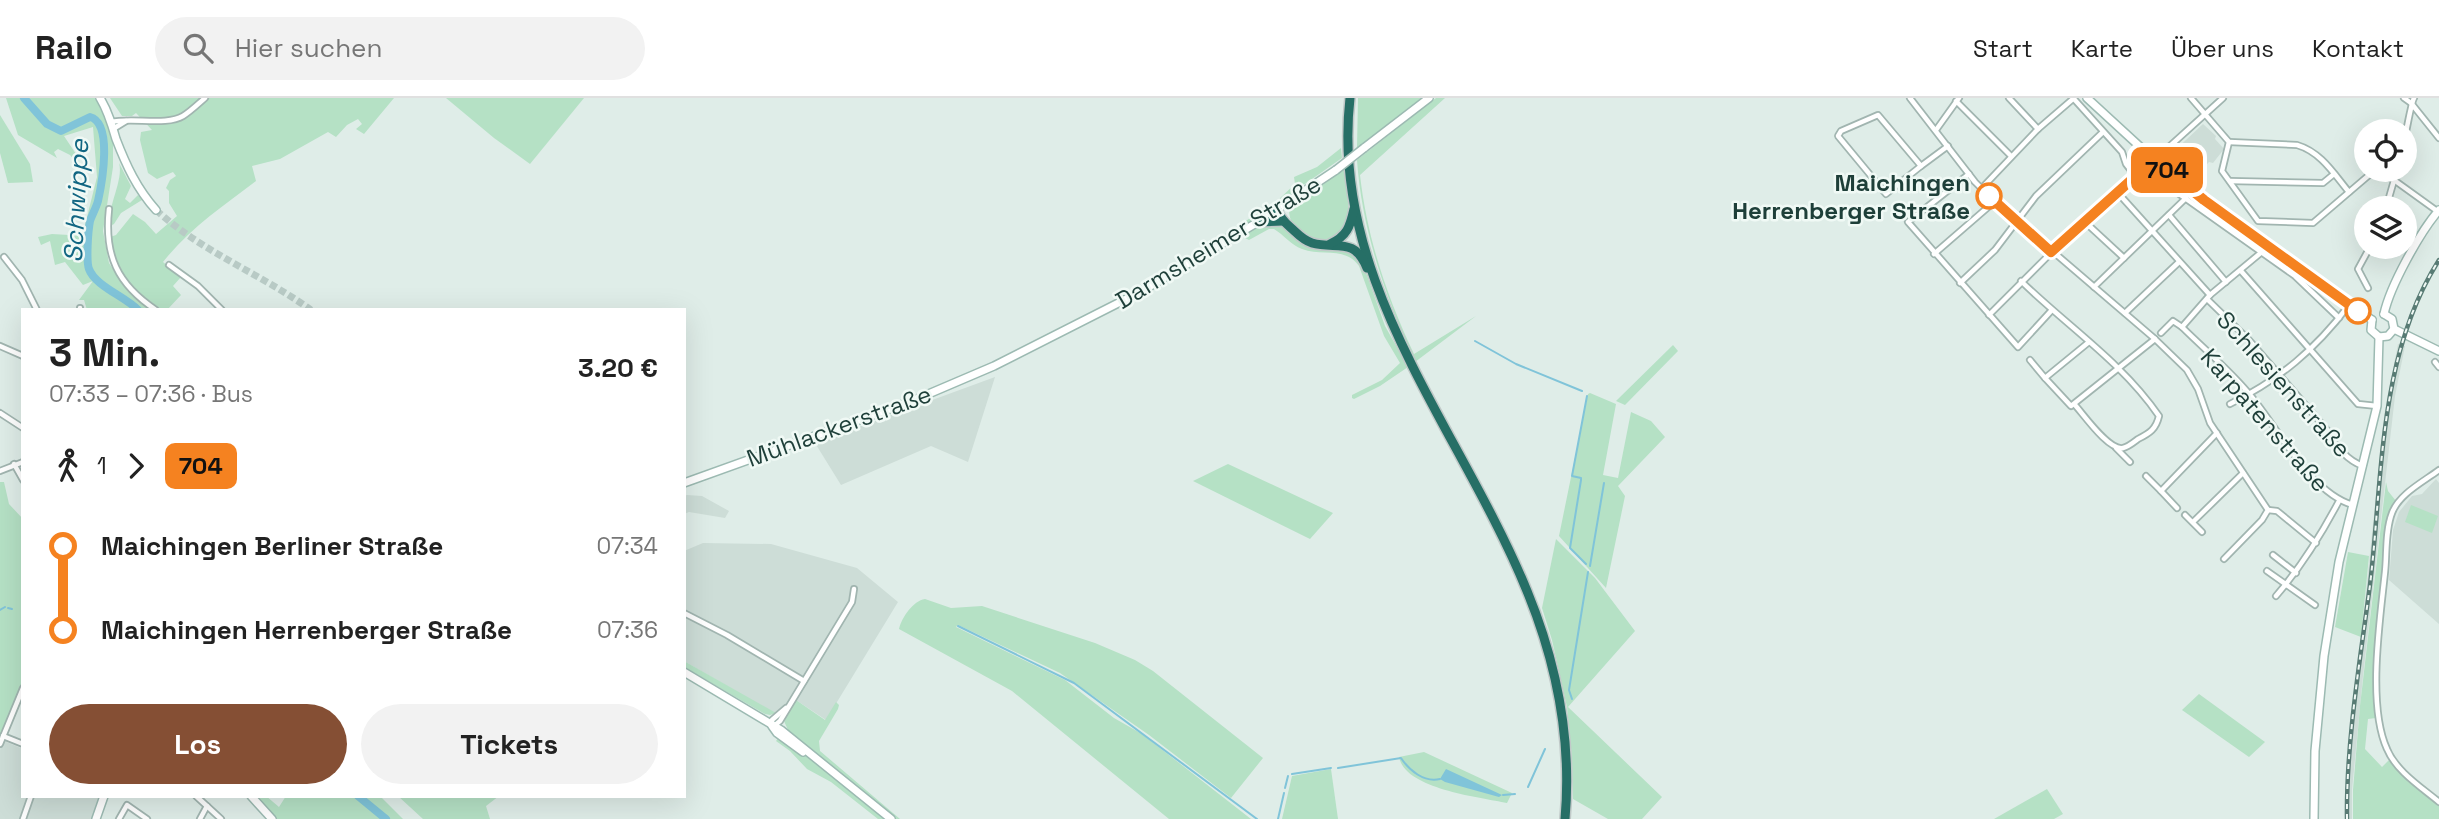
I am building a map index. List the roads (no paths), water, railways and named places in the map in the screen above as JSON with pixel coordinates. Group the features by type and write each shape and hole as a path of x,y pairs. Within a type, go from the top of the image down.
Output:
{"highway":[{"path":"1350,98 1350,146 1356,204 1376,281 1407,357 1525,585 1553,666 1563,717 1567,761 1565,819"},
{"path":"1328,244 1341,238 1349,229 1356,204"},
{"path":"1279,208 1287,225 1307,241 1348,246 1356,251 1376,281"},
{"path":"1258,222 1287,225"}],"main road":[{"path":"100,98 129,171 153,207"},
{"name":"Darmsheimer Straße","path":"994,366 1142,291 1258,222 1336,170 1429,98"},
{"path":"2087,98 2149,155"},
{"path":"2149,155 2160,155 2161,165"},
{"path":"2149,155 2148,165 2155,168 2161,165"},
{"path":"2161,165 2265,249 2372,320"},
{"path":"2384,314 2416,244 2438,211"},
{"path":"2384,314 2392,319 2394,329 2388,336 2379,337 2371,330 2372,320 2384,314"},
{"path":"2394,329 2439,351"},
{"path":"2314,819 2317,714 2332,602 2377,406 2379,337"},
{"name":"Mühlackerstraße","path":"686,482 912,401 994,366"},
{"path":"686,673 781,730 891,819"},
{"path":"96,819 103,798"},
{"path":"253,798 272,819"}],"street":[{"path":"112,126 126,121 167,121 182,117 205,98"},
{"path":"1910,98 1981,189 2155,339 2187,370 2217,433 2268,510 2277,511 2316,543"},
{"path":"2010,98 2038,129"},
{"path":"1981,189 2038,129 2074,98 2122,152 2126,164 2136,177"},
{"path":"2192,98 2229,142 2297,145 2306,148 2316,153 2349,192"},
{"path":"2160,155 2223,98"},
{"path":"2404,98 2412,100 2439,138"},
{"path":"1937,130 1957,99 2011,156"},
{"path":"2410,119 2412,100"},
{"path":"1921,166 1878,115 1839,132 1841,140 1886,194 1948,146"},
{"path":"1960,283 1995,250 2036,196 2103,132"},
{"path":"2229,142 2222,171 2258,221 2313,223 2361,182"},
{"path":"1989,315 2051,252 2148,165"},
{"path":"1969,174 1908,222 2018,347 2051,311"},
{"path":"2151,174 2265,249 2339,318"},
{"path":"2230,181 2323,183 2334,174"},
{"path":"2397,182 2438,211"},
{"name":"Schlesienstraße","path":"2118,192 2328,431 2332,441 2355,463 2363,466"},
{"path":"2094,288 2186,198"},
{"path":"1934,254 1995,202"},
{"path":"109,209 107,231 110,252 120,275 135,294 153,308"},
{"path":"2168,215 2226,282"},
{"path":"2085,222 2124,258"},
{"path":"2161,334 2173,321 2182,327 2209,297 2265,249"},
{"path":"4,257 22,280 36,308"},
{"path":"2363,259 2358,269 2368,288"},
{"path":"2125,313 2179,262"},
{"path":"169,265 198,286 220,308"},
{"path":"2241,271 2358,404 2377,406"},
{"path":"2021,281 2051,311 2121,369 2142,391 2159,416 2152,431 2123,448 2115,447"},
{"path":"2230,404 2280,376 2311,350 2349,305"},
{"name":"Karpatenstraße","path":"2182,327 2250,394 2305,470 2328,494 2353,505"},
{"path":"2073,405 2155,339"},
{"path":"2045,378 2089,342"},
{"path":"0,345 21,355"},
{"path":"2030,360 2103,438 2130,462"},
{"path":"0,413 21,427"},
{"path":"2161,491 2217,433"},
{"path":"0,478 0,471 21,462"},
{"path":"14,464 21,476"},
{"path":"2439,470 2401,499 2392,513 2382,599 2377,692 2380,727 2388,751 2398,765 2439,802"},
{"path":"2193,522 2243,473"},
{"path":"2146,477 2177,508"},
{"path":"2276,596 2296,573 2340,501"},
{"path":"2224,559 2262,520 2268,510"},
{"path":"2185,515 2202,531"},
{"path":"2273,555 2296,573"},
{"path":"2267,571 2315,605"},
{"path":"772,726 780,721 786,707 852,602 854,589"},
{"path":"686,615 727,635 804,681"},
{"path":"0,744 21,693"},
{"path":"3,736 21,743"},
{"path":"23,819 30,798"},
{"path":"198,798 221,819"},
{"path":"119,819 127,805 147,819"},
{"path":"200,819 207,806"}],"water":[{"path":"1446,769 1502,795 1499,797 1445,782 1440,779"}],"waterway":[{"name":"Schwippe","path":"24,98 47,124 61,131 90,117 102,130 103,168 98,201 89,226 88,265 98,281 136,308"},
{"path":"1475,341 1516,364 1582,391"},
{"path":"1586,564 1570,548 1581,480 1572,476 1587,396"},
{"path":"1590,566 1604,483"},
{"path":"1572,699 1569,690 1588,572"},
{"path":"0,610 5,607"},
{"path":"8,608 12,609"},
{"path":"958,626 1074,683 1257,819"},
{"path":"1528,787 1545,749"},
{"path":"1338,768 1401,758 1418,775 1428,779 1440,779"},
{"path":"1292,774 1331,768"},
{"path":"1285,788 1288,776"},
{"path":"1278,819 1284,793"},
{"path":"1503,795 1515,794"},
{"name":"Schwippe","path":"360,798 386,819"}],"tunnel":[{"path":"156,210 212,251 308,308"}],"railway":[{"path":"2347,819 2351,732 2370,585 2386,418 2404,336 2419,297 2439,260"}],"place":[{"name":"Maichingen Herrenberger Straße","path":"1989,196"}]}
